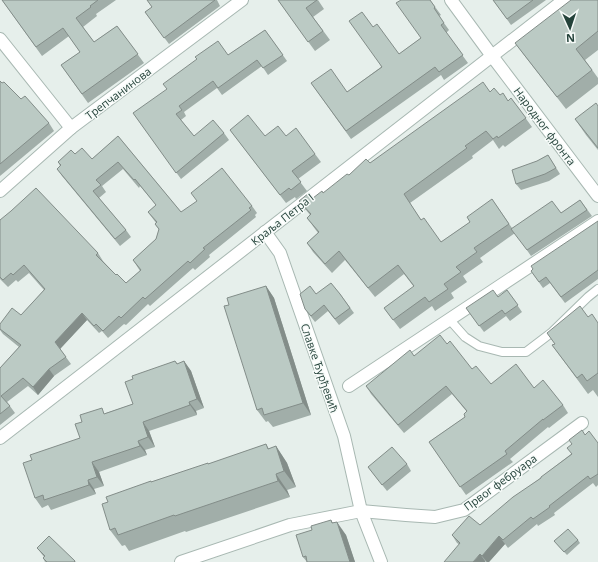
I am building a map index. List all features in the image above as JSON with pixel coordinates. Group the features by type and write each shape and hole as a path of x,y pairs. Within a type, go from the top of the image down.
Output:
{"street":[{"name":"Трепчанинова","path":"0,191 71,128 242,0"},
{"name":"Народног фронта","path":"451,0 598,196"},
{"name":"Краља Петра I","path":"0,438 564,0"},
{"path":"0,39 71,128"},
{"path":"349,386 598,220"},
{"name":"Славке Ђурђевић","path":"265,232 280,253 344,436 361,510 381,562"},
{"name":"Првог фебруара","path":"361,510 406,515 435,516 464,510 582,423"},
{"path":"181,562 290,525 361,510"}],"lane":[{"path":"449,319 465,337 479,346 502,352 526,352 551,333 598,289"}],"building":[{"path":"2,0 98,0 76,18 94,42 117,26 138,54 82,94 61,65 80,52 63,28 36,47"},
{"path":"147,0 215,0 164,38 145,12 152,7"},
{"path":"278,0 317,0 306,8 323,31 308,42"},
{"path":"401,0 430,0 444,23 441,25 463,55 439,72 435,67 346,131 311,83 331,69 347,92 382,67 349,21 362,12 373,27 377,24 399,54 421,38 396,3"},
{"path":"493,0 533,0 507,19"},
{"path":"571,0 598,0 598,31 576,49 592,70 557,97 515,43"},
{"path":"265,30 283,55 263,68 257,60 218,88 213,81 179,106 182,110 176,114 194,136 213,120 224,133 176,173 133,113 167,89 163,84 197,59 195,57 218,41 228,55"},
{"path":"0,81 2,83 4,82 21,99 25,96 49,123 0,164"},
{"path":"483,82 490,92 494,88 500,95 503,93 508,101 511,98 526,118 498,138 497,136 493,139 486,131 465,146 467,148 404,194 421,220 424,218 441,242 470,222 467,217 492,199 509,224 474,248 477,252 456,267 461,272 444,284 448,289 429,302 425,297 393,320 384,308 414,286 398,265 368,288 339,251 325,264 307,243 319,232 307,218 311,214 299,201 309,193 313,198 322,191 323,193 347,174 349,175 366,159 370,163"},
{"path":"596,103 598,106 598,148 575,119"},
{"path":"248,115 265,136 278,126 286,136 296,128 315,154 292,171 301,182 291,190 289,188 280,195 230,130"},
{"path":"118,136 181,212 197,201 191,193 222,168 252,206 249,208 251,210 203,248 205,249 190,263 188,261 145,299 143,297 121,318 119,316 103,331 96,324 94,326 82,313 55,342 66,357 49,369 33,387 23,378 1,396 10,406 0,414 0,368 21,345 0,329 0,324 12,308 21,315 45,289 24,265 13,275 11,273 3,280 0,277 0,220 36,188 98,253 96,255 126,283 141,270 133,260 156,239 159,229 155,224 157,222 148,212 156,205 135,179 134,180 118,162 96,180 101,185 93,191 126,230 115,239 57,169 61,165 58,162 71,150 75,154 82,148 92,159"},
{"path":"548,155 556,168 545,174 516,184 512,170 537,161"},
{"path":"580,200 587,210 527,250 511,229 552,201 561,213"},
{"path":"598,221 598,270 561,297 546,277 539,282 531,271 533,269 531,266"},
{"path":"331,283 350,308 335,319 324,305 311,316 305,309 300,294 310,286 316,294"},
{"path":"266,286 303,403 264,415 262,408 257,410 224,306 229,305 227,298"},
{"path":"493,290 498,297 507,290 518,305 505,314 502,310 479,326 466,308"},
{"path":"580,306 588,317 592,314 598,323 598,373 587,381 582,374 577,378 552,345 555,344 547,333"},
{"path":"440,335 447,344 450,341 472,369 476,366 491,384 516,364 534,388 543,380 563,405 543,419 505,451 507,454 460,487 429,442 465,417 464,414 467,411 446,386 398,425 366,386 410,350 414,356"},
{"path":"175,361 177,364 184,361 197,399 189,402 190,405 143,422 148,437 138,441 140,446 92,462 97,477 88,480 89,485 44,500 43,495 35,498 23,463 32,460 30,455 80,438 75,424 82,422 80,415 102,408 104,414 133,404 125,382 133,379 132,376"},
{"path":"582,430 585,435 589,431 598,443 598,474 590,479 588,476 549,506 550,507 533,519 531,517 503,540 499,536 482,556 480,554 473,562 444,562 460,543 452,535 469,516 480,525 513,497 572,454 567,448 572,444 569,440"},
{"path":"266,444 268,449 276,446 284,471 276,474 278,481 118,535 115,528 110,530 102,504 108,502 106,497"},
{"path":"392,447 407,464 382,485 368,467"},
{"path":"331,520 332,523 337,522 350,562 307,562 306,556 303,557 296,535 312,530 311,526"},
{"path":"568,529 578,540 564,552 554,541"},
{"path":"49,536 75,561 74,562 47,562 43,558 45,556 37,548"}]}
